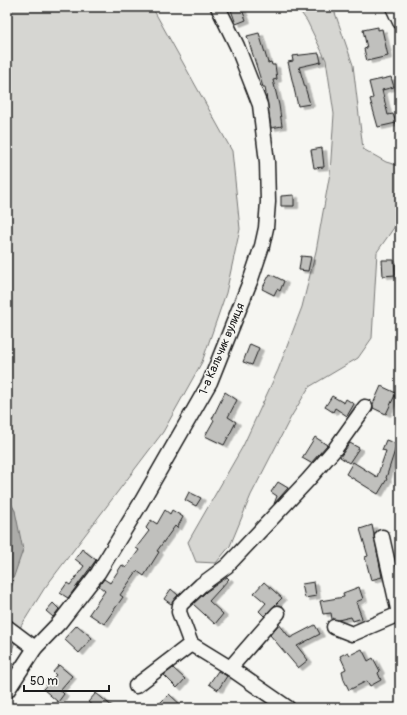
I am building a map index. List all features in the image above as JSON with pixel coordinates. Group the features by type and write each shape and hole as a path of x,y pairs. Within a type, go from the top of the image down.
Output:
{"street":[{"name":"1-а Кальчик вулиця","path":"7,691 35,648 60,622 98,572 139,506 210,382 251,279 262,246 266,228 268,202 267,162 260,105 237,46 218,7"},
{"path":"393,7 400,22"},
{"path":"288,708 230,668 191,644 179,612 180,605 201,585 227,566 308,480 335,449 365,407"},
{"path":"334,626 352,634 400,616 382,537"},
{"path":"230,668 278,613"},
{"path":"8,628 35,648"},
{"path":"136,686 191,644"}],"shaded area":[{"path":"7,7 152,7 232,151 240,229 226,293 202,362 163,432 44,589 21,626 7,663 7,596 13,583 15,511 7,496"},
{"path":"297,7 333,7 353,65 363,149 386,162 400,166 400,219 377,252 372,338 358,358 309,387 291,417 251,495 230,546 216,563 196,562 188,542 243,446 278,370 302,307 316,251 330,173 334,114 326,60 307,21"},
{"path":"7,496 15,511 23,550 7,596"}],"building":[{"path":"230,7 241,7 246,20 236,24"},
{"path":"378,27 378,30 382,29 388,56 367,61 364,49 367,48 363,30"},
{"path":"259,33 268,63 271,62 272,65 275,65 277,79 273,80 282,126 271,128 265,87 263,87 247,36"},
{"path":"319,53 321,62 299,67 310,104 298,106 288,62 293,61 292,56"},
{"path":"391,77 394,87 382,90 388,115 393,114 396,123 378,127 370,99 373,98 369,82"},
{"path":"322,148 324,167 314,168 311,150"},
{"path":"294,195 294,206 281,206 281,196"},
{"path":"301,256 311,257 308,271 299,270"},
{"path":"382,260 394,260 395,275 383,276"},
{"path":"270,274 284,281 280,291 277,289 274,295 262,289"},
{"path":"250,344 259,348 252,365 243,362"},
{"path":"381,386 396,393 386,414 373,408 373,404"},
{"path":"225,392 237,400 228,417 236,422 224,445 205,436 214,420 212,419"},
{"path":"332,396 344,403 346,399 354,404 347,416 335,408 333,412 325,407"},
{"path":"315,437 327,445 311,463 302,458"},
{"path":"386,440 397,444 386,478 387,479 378,494 346,474 353,462 377,477 386,451 382,450"},
{"path":"350,443 359,448 349,463 340,457"},
{"path":"278,482 288,488 274,504 277,496 271,492"},
{"path":"189,492 201,498 196,506 185,500"},
{"path":"165,510 170,514 172,510 183,517 177,528 175,526 157,551 159,552 144,576 137,571 120,595 123,597 104,624 89,614 105,591 99,586 104,579 110,583 122,565 126,568 139,550 136,548 149,531 146,528 151,520 157,524"},
{"path":"372,525 382,577 371,580 365,557 368,556 360,529"},
{"path":"82,549 96,560 68,598 60,593 67,583 70,585 84,566 75,559"},
{"path":"227,577 229,579 209,601 223,614 215,624 193,604 206,592"},
{"path":"264,582 282,598 264,616 259,611 266,603 254,593"},
{"path":"314,582 316,596 305,598 302,584"},
{"path":"359,587 363,599 356,602 362,618 353,621 351,617 338,620 332,619 331,613 323,614 320,601 344,597 343,593"},
{"path":"171,589 178,595 171,604 164,599"},
{"path":"53,603 59,609 53,617 46,611"},
{"path":"279,624 290,638 315,625 320,634 297,646 308,660 298,668 270,635"},
{"path":"77,625 92,638 79,653 64,639"},
{"path":"362,649 368,661 373,658 380,671 378,673 381,680 370,686 367,681 349,690 344,680 342,671 346,669 340,656 348,652 350,655"},
{"path":"59,665 72,676 60,690 64,694 58,702 43,689 56,675 53,672"},
{"path":"173,668 185,679 177,688 164,675"},
{"path":"218,671 227,676 218,690 209,684"},
{"path":"96,693 114,708 95,708 88,702"},
{"path":"169,694 184,708 155,708"}]}
